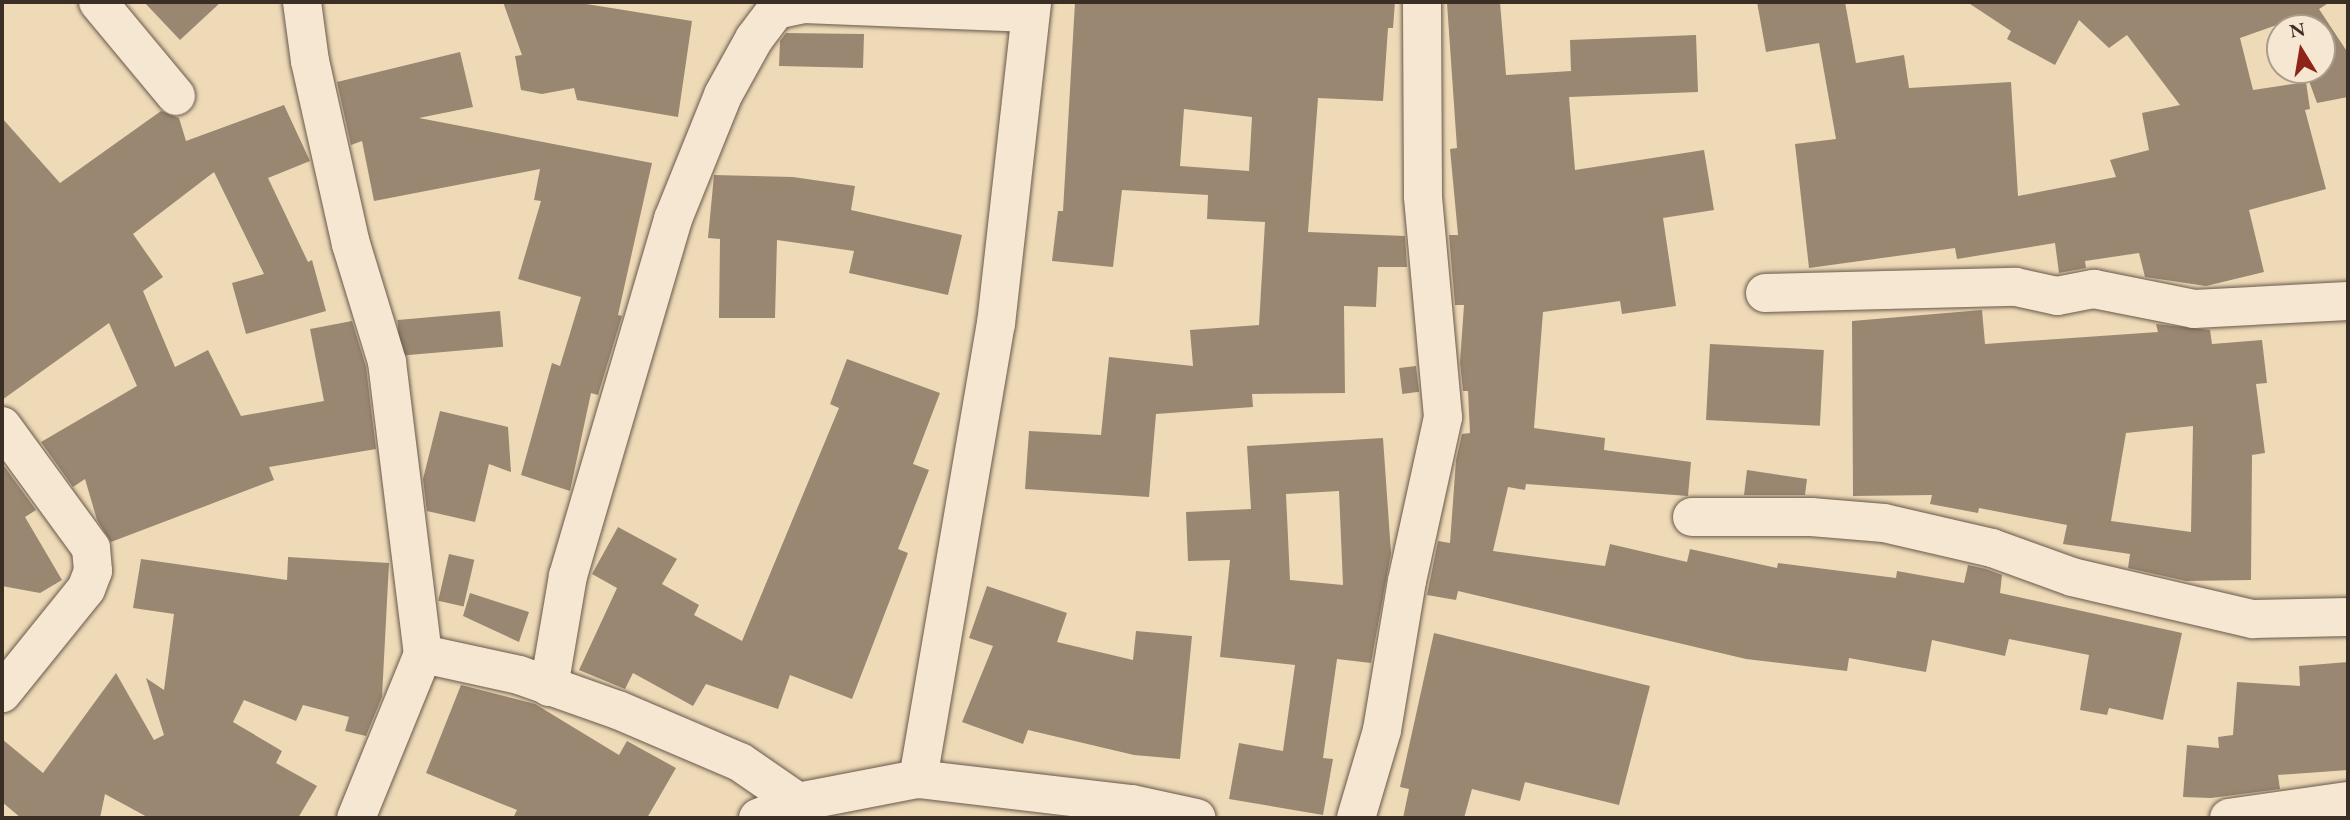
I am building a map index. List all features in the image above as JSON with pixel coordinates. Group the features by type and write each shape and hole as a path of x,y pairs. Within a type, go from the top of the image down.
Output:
{"street":[{"path":"98,2 176,96"},
{"path":"302,2 310,61 351,244 387,362 423,654 356,818"},
{"path":"1356,818 1382,730 1407,581 1443,416 1423,196 1422,2"},
{"path":"549,687 568,576 673,219 723,95 754,39 776,10 804,4 1031,7 996,324 918,779"},
{"path":"1765,293 2016,287 2057,296 2094,289 2194,309 2348,301"},
{"path":"2,426 91,548 93,571 86,589 2,693"},
{"path":"1692,517 1811,517 1884,523 1992,548 2071,577 2253,619 2348,617"},
{"path":"423,654 519,675 740,762 798,802"},
{"path":"758,818 798,802 918,779 1132,804 1197,818"},
{"path":"2229,818 2348,801"}],"building":[{"path":"144,2 221,2 180,40"},
{"path":"503,2 574,2 692,21 678,117 577,100 574,88 542,94 521,90 515,56 522,55"},
{"path":"1075,2 1395,2 1393,28 1388,28 1383,101 1318,98 1308,232 1405,236 1407,267 1378,267 1376,307 1344,306 1345,393 1252,394 1253,407 1156,414 1149,497 1025,489 1029,431 1101,435 1109,357 1193,366 1190,330 1259,325 1265,222 1207,219 1208,195 1122,190 1113,267 1052,261 1058,211 1063,211","holes":["1184,109 1252,117 1249,171 1180,166"]},
{"path":"1500,2 1506,75 1571,71 1570,40 1696,35 1698,92 1569,97 1575,170 1704,150 1714,210 1663,218 1676,306 1622,314 1620,301 1543,312 1534,428 1605,438 1604,450 1691,462 1688,496 1526,484 1525,490 1508,487 1493,551 1605,566 1610,544 1687,562 1690,549 1777,568 1778,563 1896,578 1897,571 1964,583 1968,565 1986,569 2002,575 2000,593 2182,633 2163,720 2109,708 2107,715 2080,710 2089,655 2009,639 2005,656 1932,640 1926,672 1849,658 1847,671 1746,659 1458,591 1456,600 1427,595 1438,541 1450,543 1456,460 1462,434 1470,433 1468,391 1463,391 1460,362 1464,305 1455,305 1449,235 1458,235 1450,149 1457,148 1447,3"},
{"path":"1757,2 1845,2 1856,63 1904,55 1909,88 2011,82 2018,196 2116,177 2110,160 2149,150 2142,113 2180,105 2127,35 2109,48 2079,20 2055,65 2007,39 2011,31 1967,2 2330,2 2319,9 2322,14 2266,14 2266,29 2240,38 2253,90 2306,84 2310,109 2305,110 2326,189 2249,210 2264,272 2206,286 2145,277 2139,253 2085,261 2086,268 2059,273 2055,243 1957,259 1955,248 1809,268 1795,144 1836,139 1819,43 1766,52"},
{"path":"786,33 864,34 863,68 779,66 780,41"},
{"path":"2336,35 2348,53 2348,97 2317,103 2310,84 2336,84"},
{"path":"460,52 473,107 419,118 652,163 618,315 622,316 598,395 591,393 570,491 521,475 552,363 560,366 581,297 518,279 541,201 534,200 540,169 374,201 362,141 351,145 337,82"},
{"path":"284,105 310,161 268,178 308,262 312,260 326,311 246,334 232,283 264,274 214,172 133,234 163,277 143,291 175,367 208,350 241,416 324,401 310,329 352,321 366,367 376,449 269,467 274,480 111,542 97,520 85,479 73,487 41,442 137,386 109,323 2,400 2,118 60,183 161,111 179,118 186,141"},
{"path":"714,175 793,177 855,186 851,210 962,235 948,295 849,273 854,251 777,240 775,318 719,318 720,239 708,238"},
{"path":"1982,310 1985,344 2158,332 2156,324 2210,330 2212,344 2262,340 2267,383 2256,384 2265,453 2252,455 2251,580 2186,581 2128,568 2130,554 2063,544 2067,525 1979,508 1978,513 1930,504 1932,495 1853,496 1852,321","holes":["2193,426 2191,532 2111,521 2126,433"]},
{"path":"500,311 503,347 401,356 397,320"},
{"path":"1710,344 1824,350 1820,426 1706,420"},
{"path":"847,359 940,393 913,464 929,470 898,549 908,553 852,699 790,675 778,709 706,684 693,706 633,673 625,689 579,670 617,588 592,574 618,527 677,559 662,584 699,605 694,615 742,641 839,408 830,404"},
{"path":"1416,366 1419,392 1402,394 1399,368"},
{"path":"440,411 508,427 511,472 489,464 475,522 427,511 423,479"},
{"path":"1383,438 1391,553 1371,663 1337,659 1323,758 1333,759 1323,815 1229,799 1239,743 1283,751 1295,665 1220,657 1230,560 1188,561 1186,512 1251,509 1247,446","holes":["1339,491 1343,585 1290,580 1286,494"]},
{"path":"4,466 36,510 25,517 62,580 40,593 2,586"},
{"path":"1747,470 1807,479 1805,495 1744,495"},
{"path":"449,554 474,560 464,607 438,601"},
{"path":"288,557 389,563 382,697 366,736 345,731 349,717 303,705 296,721 244,700 233,722 282,751 276,763 317,786 298,818 149,818 105,794 100,818 21,818 2,802 2,739 43,773 116,673 154,740 164,735 146,678 164,690 174,614 133,608 141,559 287,580"},
{"path":"987,586 1067,613 1057,642 1133,660 1136,631 1192,636 1180,759 1134,755 1028,730 1023,744 962,722 993,646 969,638"},
{"path":"470,593 529,612 519,642 463,616"},
{"path":"1434,633 1650,686 1619,805 1525,782 1520,801 1472,789 1464,818 1403,818 1409,789 1400,787"},
{"path":"2348,662 2348,770 2278,775 2280,789 2211,798 2183,797 2187,745 2219,748 2218,737 2233,735 2237,682 2300,686 2299,666"},
{"path":"461,685 535,704 619,755 627,741 676,768 647,818 513,818 517,810 426,773"}]}
